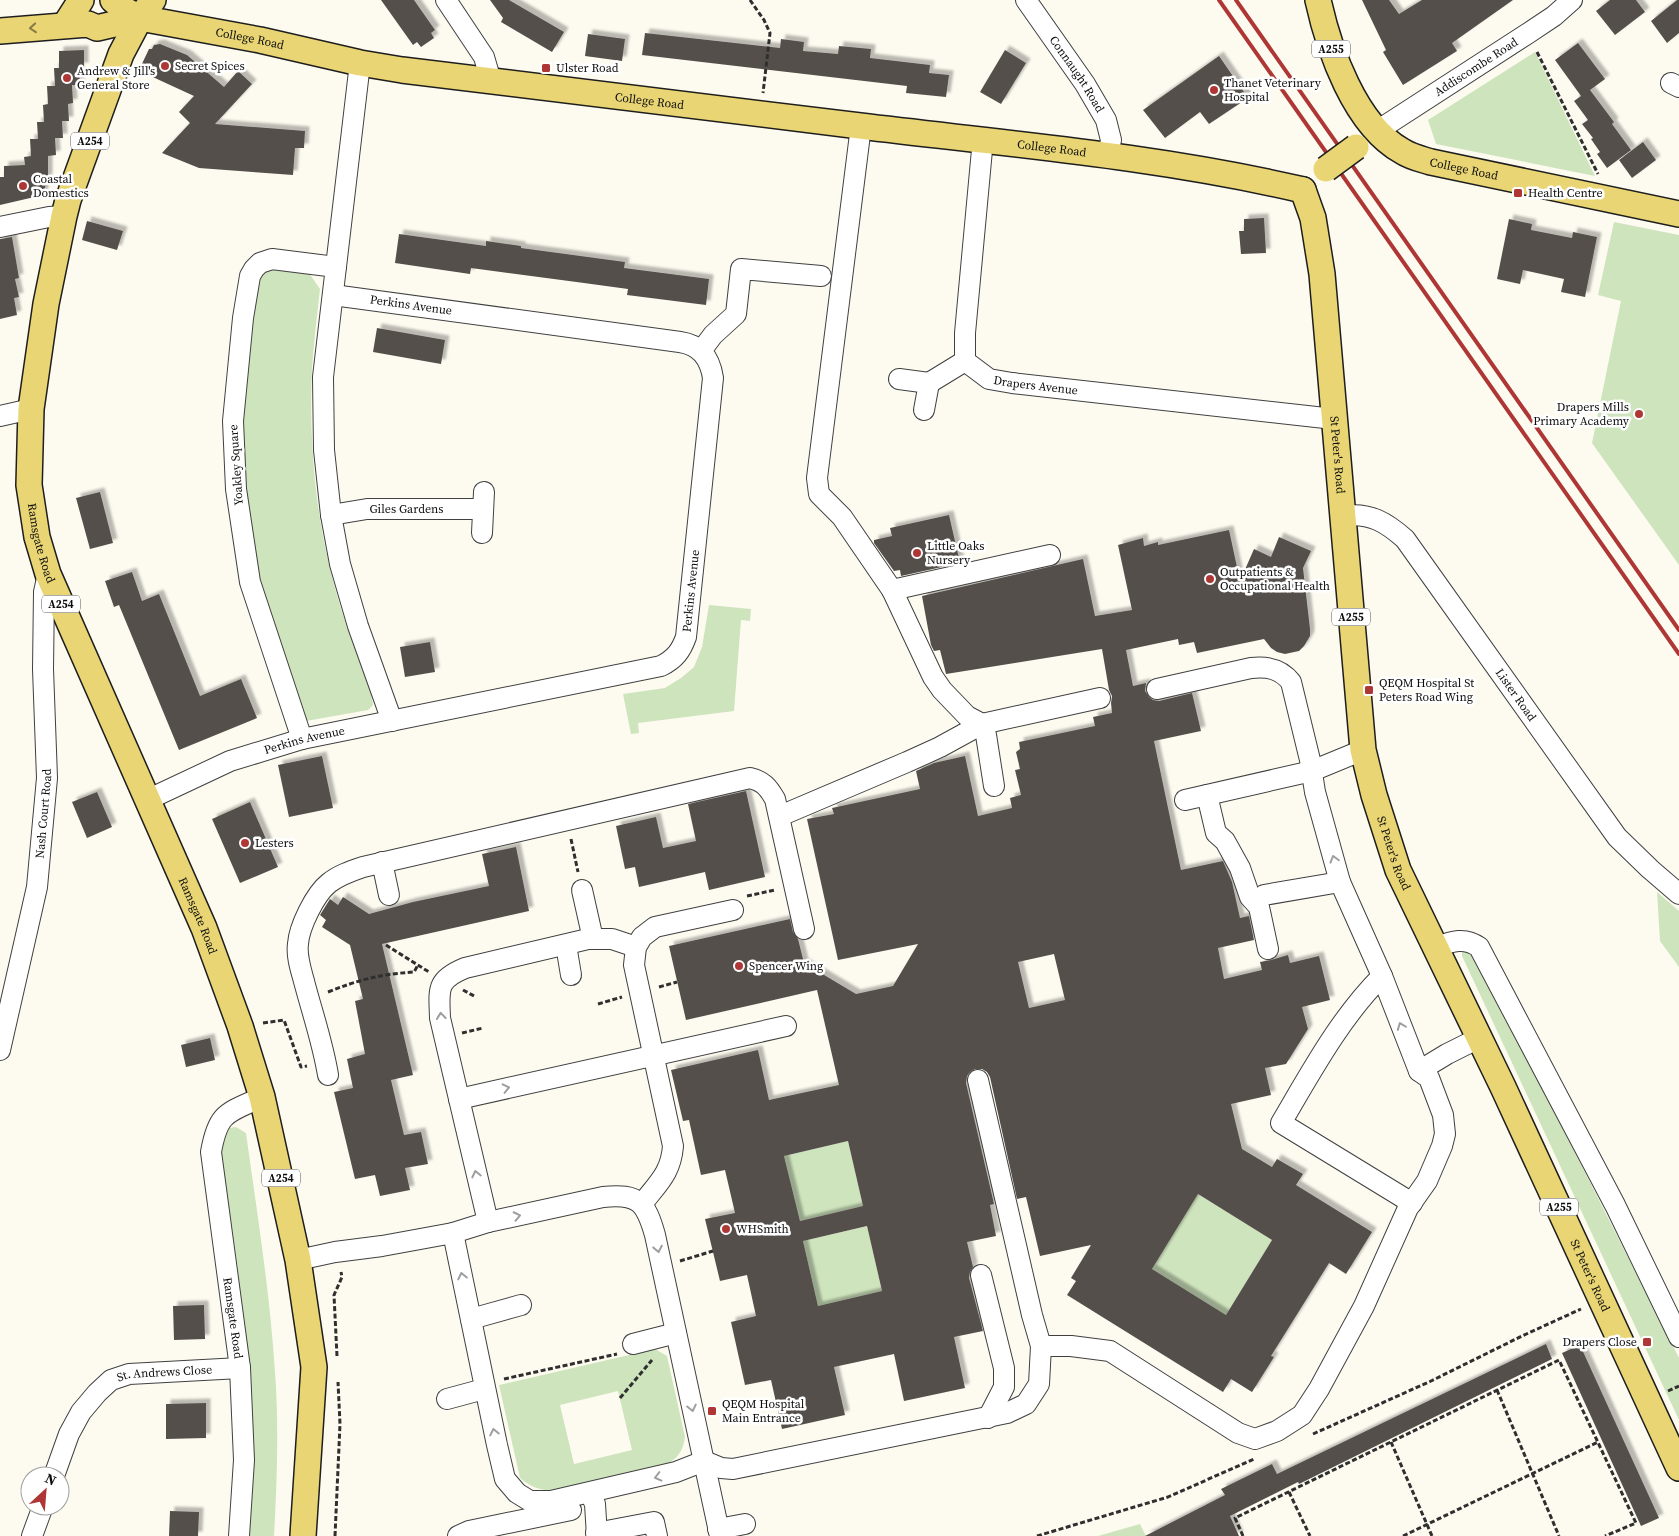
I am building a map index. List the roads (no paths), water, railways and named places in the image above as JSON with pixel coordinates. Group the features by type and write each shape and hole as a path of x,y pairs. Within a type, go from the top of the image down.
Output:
{"main road":[{"path":"65,25 81,0"},
{"path":"113,0 123,8 147,9"},
{"name":"A255","path":"1318,0 1325,32 1336,62 1352,94 1376,131"},
{"name":"College Road","path":"0,31 88,24 97,28 147,9 260,40 360,63 761,114 983,139 1202,170 1303,190"},
{"name":"Ramsgate Road","path":"147,9 120,54 64,216 46,304 31,409 29,485 37,537 48,574 204,928 240,1026 262,1097 298,1260 314,1367 303,1536"},
{"path":"1303,190 1326,169 1376,131"},
{"name":"College Road","path":"1376,131 1400,150 1413,157 1431,162 1679,214"},
{"name":"St Peter's Road","path":"1303,190 1313,218 1319,251 1364,750 1374,795 1398,870 1437,947 1679,1468"}],"street":[{"path":"446,0 484,57 491,81"},
{"name":"Connaught Road","path":"1026,0 1085,84 1106,120 1111,140 1108,156"},
{"name":"Addiscombe Road","path":"1376,131 1554,16 1572,0"},
{"path":"360,63 323,378 324,450 331,515 340,564 350,600 392,721"},
{"path":"861,126 817,478 819,494 842,517 892,590 933,677 953,703 967,716 982,724 986,735 994,786"},
{"path":"899,379 929,383 965,361 965,333 983,139"},
{"path":"0,227 49,217 64,216"},
{"name":"Yoakley Square","path":"302,739 250,582 236,489 233,421 243,318 250,276 254,269 260,263 272,259 336,267"},
{"path":"701,351 713,335 736,314 742,269 821,276"},
{"name":"Perkins Avenue","path":"147,800 230,761 302,739 661,666 677,656 683,647 686,637 713,378 712,368 701,351 688,343 333,295"},
{"name":"Drapers Avenue","path":"965,361 989,379 1012,383 1334,419"},
{"path":"924,410 929,383"},
{"path":"0,416 31,409"},
{"name":"Giles Gardens","path":"331,515 367,510 483,501 482,533"},
{"name":"Lister Road","path":"1344,516 1356,514 1372,517 1389,524 1405,539 1617,837 1679,894"},
{"path":"892,590 1050,555"},
{"name":"Nash Court Road","path":"0,1050 37,887 47,778 43,669 44,592 48,574"},
{"path":"1041,1346 1071,1346 1110,1351 1238,1433 1255,1440 1277,1431 1302,1415 1319,1389 1364,1306 1412,1203 1427,1181 1429,1160 1445,1134 1443,1115 1429,1078 1419,1071 1382,976 1340,882 1315,792 1307,745 1291,682 1285,674 1264,666 1157,689"},
{"path":"780,816 932,751 982,724 1100,698"},
{"path":"1185,800 1312,770 1364,750"},
{"path":"328,1075 324,1051 301,970 297,944 304,922 317,897 327,884 342,874 382,862 750,778 760,780 775,799 804,929"},
{"path":"1207,795 1216,833 1225,841 1240,868 1250,897 1259,907 1268,949"},
{"path":"382,862 389,895"},
{"path":"1264,895 1340,882"},
{"path":"582,890 592,939"},
{"path":"642,1204 668,1170 672,1158 672,1146 634,965 636,947 642,937 655,927 733,910"},
{"path":"488,1222 440,1018 440,991 443,981 453,973 465,968 592,939 612,939 636,947"},
{"path":"1437,947 1458,940 1472,942 1479,947 1615,1205 1679,1337"},
{"path":"566,945 571,975"},
{"path":"1382,976 1355,1005 1302,1084 1281,1123 1412,1203"},
{"path":"459,1099 786,1026"},
{"path":"1419,1071 1479,1038"},
{"path":"458,1536 469,1531 592,1499 704,1461 721,1468 733,1469 988,1418 1007,1413 1026,1404 1039,1384 1041,1346 1032,1315 978,1080"},
{"name":"Ramsgate Road","path":"239,1536 244,1460 240,1368 211,1152 215,1131 226,1113 262,1097"},
{"path":"298,1260 335,1252 454,1233 488,1222 621,1195 642,1204 650,1215 719,1533 745,1524"},
{"path":"454,1233 484,1386 505,1479 517,1493 530,1501 592,1499"},
{"path":"982,1275 1004,1368 1004,1387 988,1418"},
{"path":"471,1319 520,1305"},
{"path":"629,1348 677,1336"},
{"name":"St. Andrews Close","path":"58,1466 69,1434 81,1412 111,1380 129,1374 240,1368"},
{"path":"447,1400 484,1386"},
{"path":"592,1499 596,1535 654,1522 657,1536"},
{"path":"32,1536 39,1516"}],"railway":[{"path":"1219,0 1679,654"},
{"path":"1236,0 1679,630"}],"place":[{"name":"Secret Spices","path":"165,66"},
{"name":"Ulster Road","path":"546,68"},
{"name":"Andrew & Jill's General Store","path":"67,78"},
{"name":"Thanet Veterinary Hospital","path":"1214,90"},
{"name":"Coastal Domestics","path":"23,186"},
{"name":"Health Centre","path":"1518,193"},
{"name":"Drapers Mills Primary Academy","path":"1639,414"},
{"name":"Little Oaks Nursery","path":"917,553"},
{"name":"Outpatients & Occupational Health","path":"1210,579"},
{"name":"QEQM Hospital St Peters Road Wing","path":"1369,690"},
{"name":"Lesters","path":"245,843"},
{"name":"Spencer Wing","path":"739,966"},
{"name":"WHSmith","path":"726,1229"},
{"name":"Drapers Close","path":"1647,1342"},
{"name":"QEQM Hospital Main Entrance","path":"712,1411"}]}
